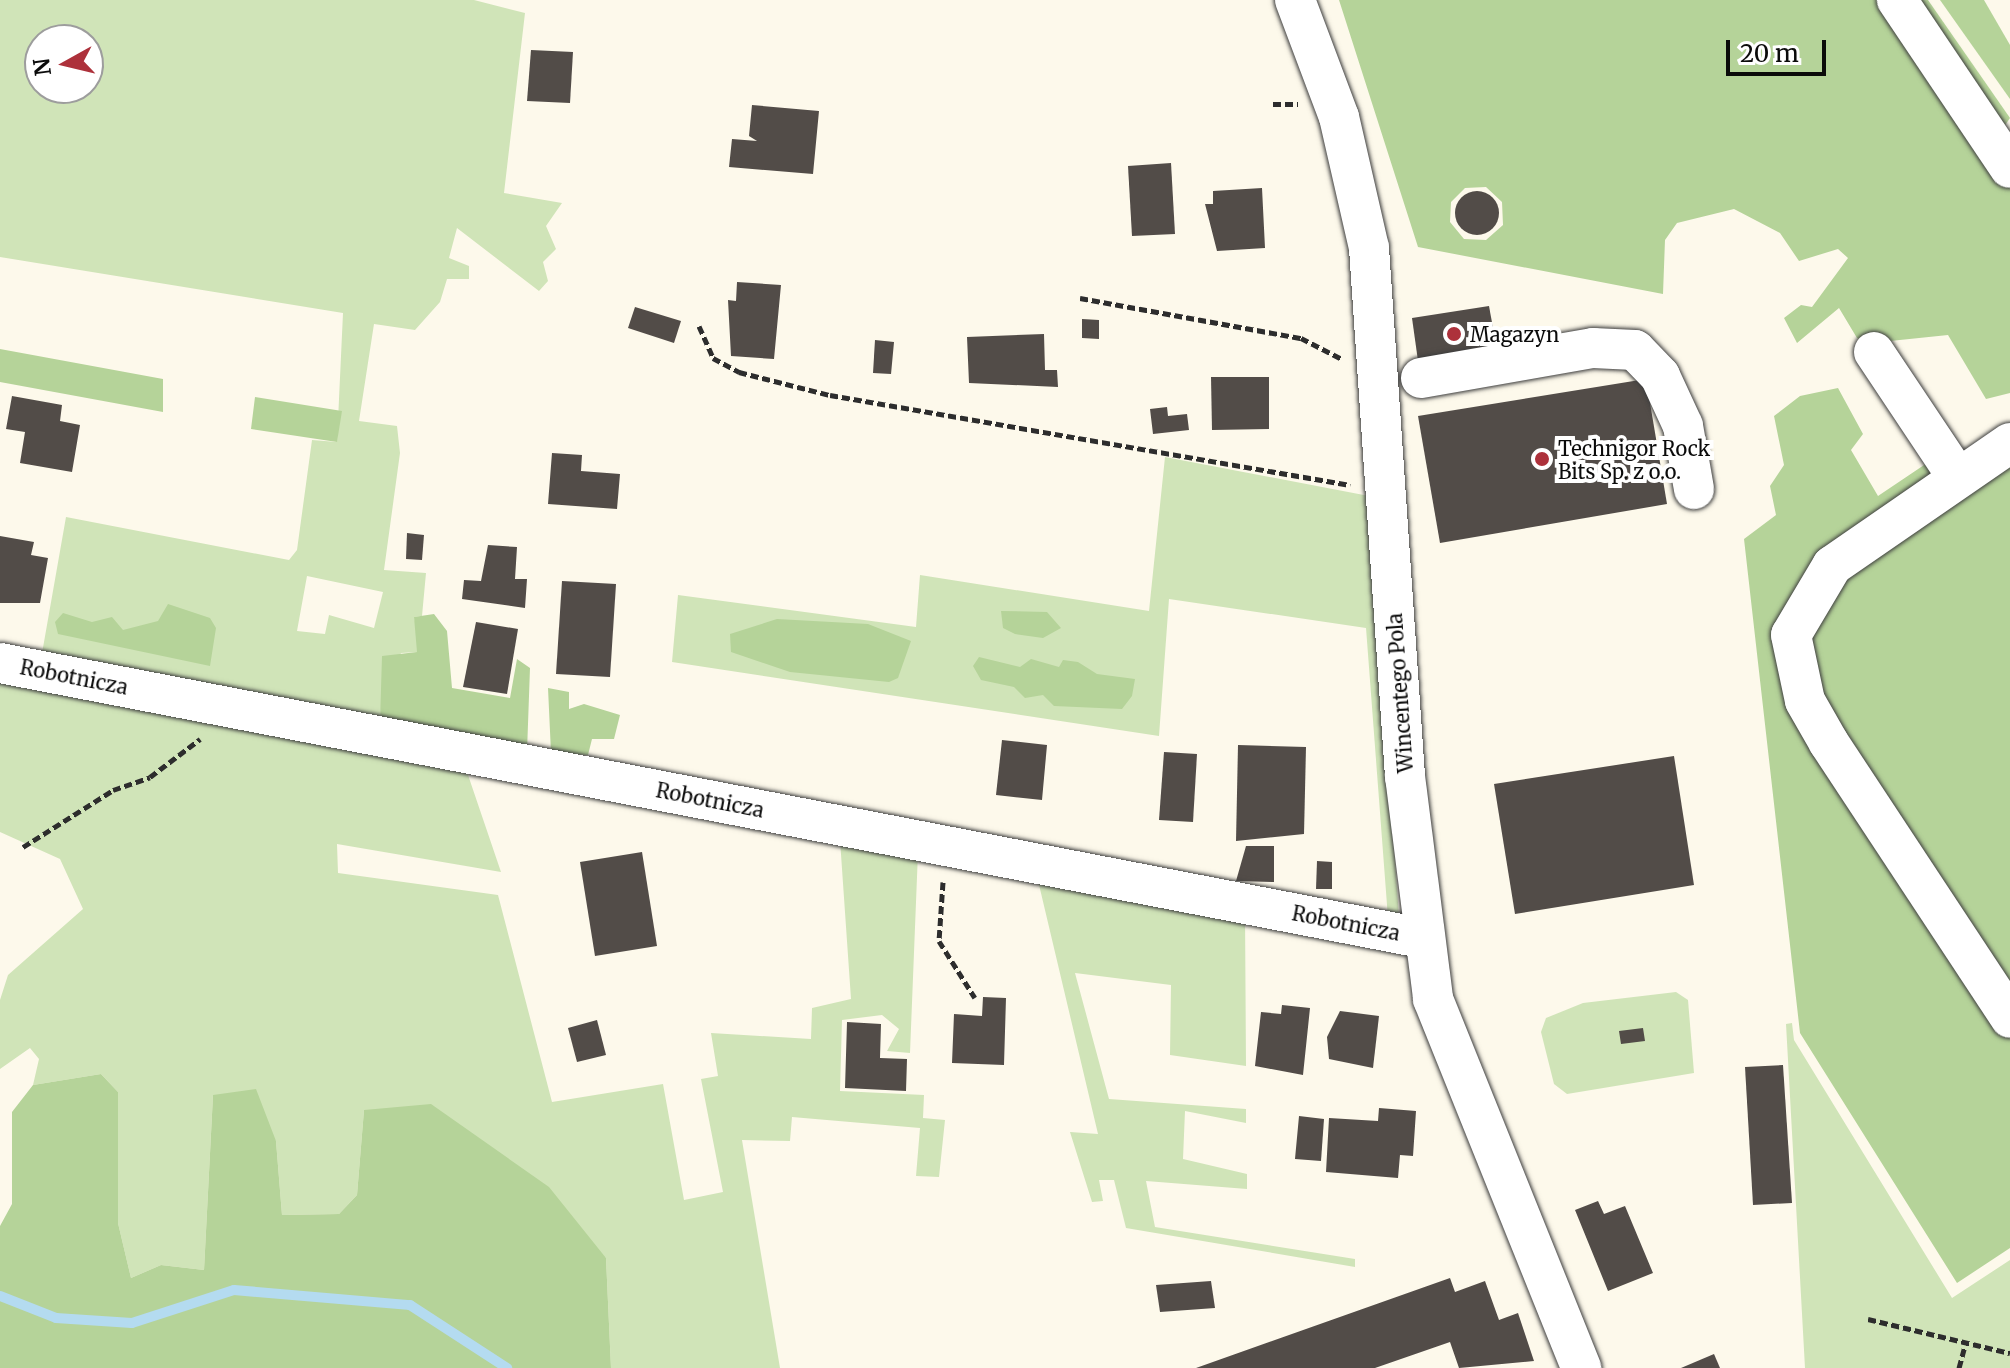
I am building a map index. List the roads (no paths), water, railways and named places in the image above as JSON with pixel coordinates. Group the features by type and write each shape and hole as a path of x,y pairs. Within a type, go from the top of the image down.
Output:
{"street":[{"name":"Wincentego Pola","path":"1295,0 1339,117 1369,248 1421,938 1433,999 1581,1368"},
{"path":"1897,0 2010,168"},
{"path":"1421,378 1593,348 1635,350 1660,376 1683,426 1694,489"},
{"path":"1874,352 1958,478"},
{"path":"2010,443 1832,566 1791,635 1793,664 1829,743 2010,1018"},
{"name":"Robotnicza","path":"0,663 945,854 1421,938"}],"waterway":[{"path":"0,1296 56,1318 132,1323 234,1290 410,1305 507,1368"}],"place":[{"name":"Magazyn","path":"1454,334"},
{"name":"Technigor Rock Bits Sp. z o.o.","path":"1542,459"}]}
